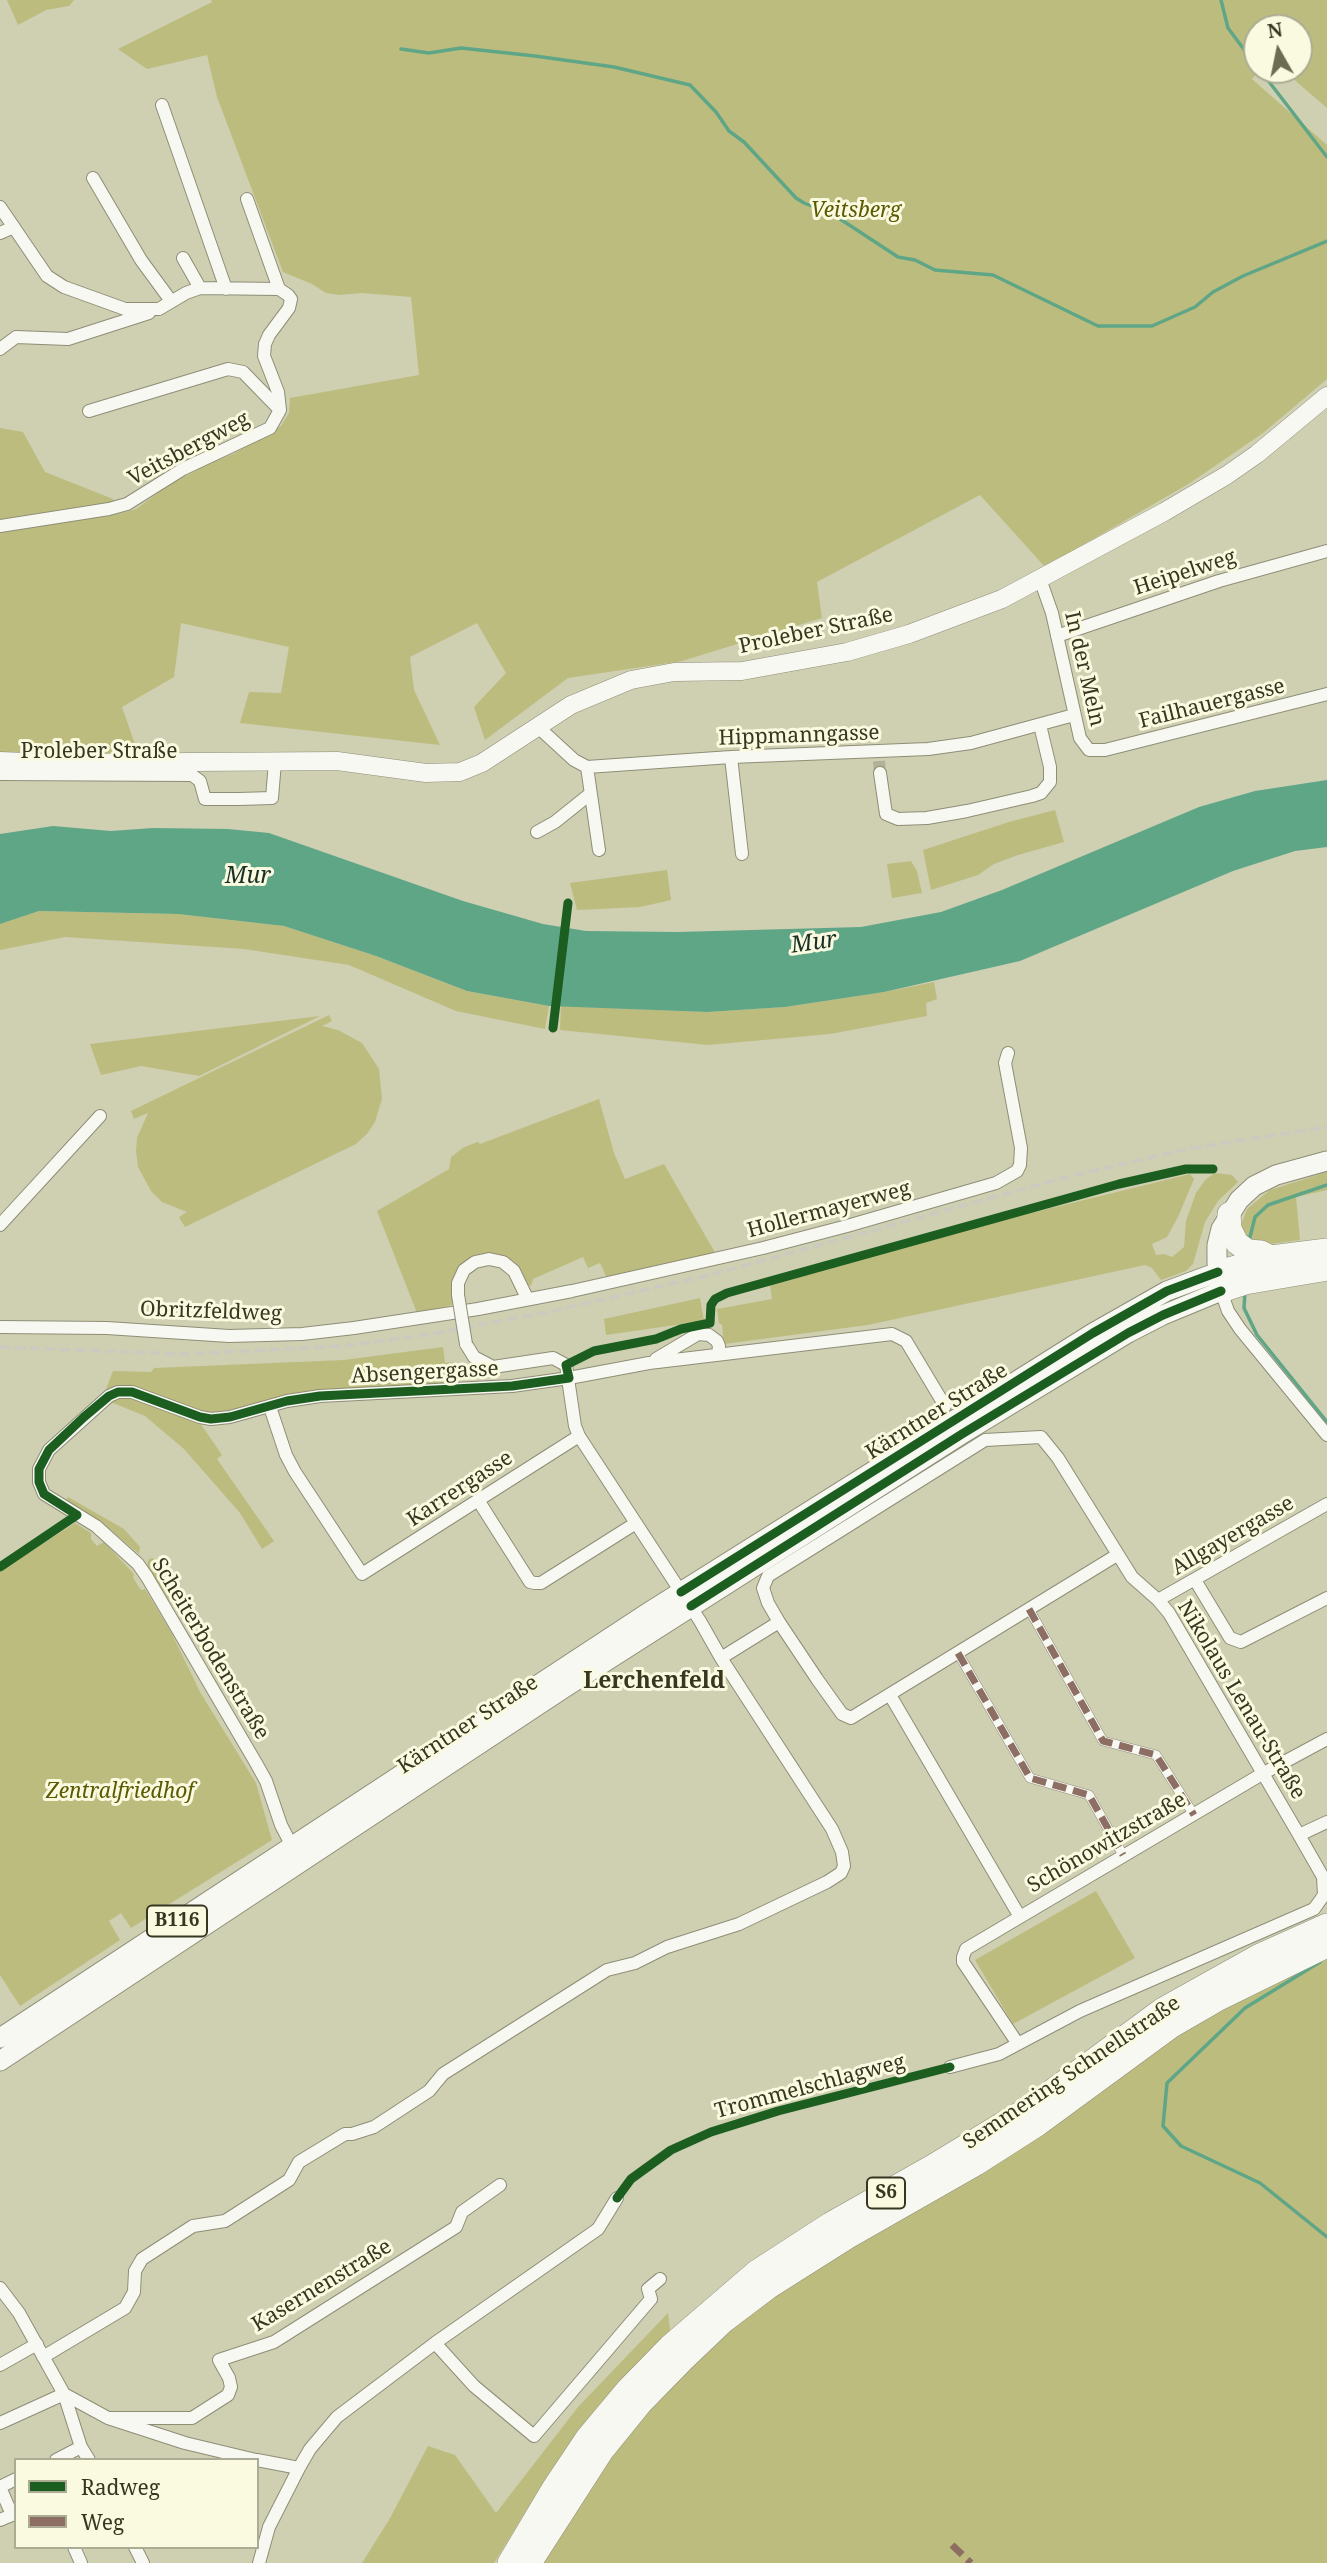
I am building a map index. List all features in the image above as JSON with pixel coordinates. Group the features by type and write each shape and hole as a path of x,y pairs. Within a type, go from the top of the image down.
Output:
{"highway":[{"path":"1229,1214 1232,1234 1240,1247 1271,1257"},
{"path":"1219,1281 1271,1257 1327,1250"},
{"path":"1219,1281 1245,1283 1327,1269"},
{"name":"Semmering Schnellstraße","path":"509,2563 553,2488 587,2438 612,2408 670,2346 756,2273 830,2224 1030,2107 1163,2009 1320,1917"},
{"name":"Semmering Schnellstraße","path":"530,2563 610,2442 649,2395 724,2321 769,2287 848,2237 976,2164 1037,2125 1172,2026 1217,2000 1327,1945"}],"main road":[{"name":"Proleber Straße","path":"0,761 337,761 426,773 451,773 482,763 537,726 592,695 631,680 674,672 742,671 847,652 942,623 1002,598 1164,512 1227,475 1257,454 1327,396"},
{"path":"1219,1281 1217,1245 1229,1214 1239,1200 1254,1186 1276,1175 1327,1161"},
{"name":"Kärntner Straße","path":"0,2061 296,1854 394,1774 1219,1281"},
{"name":"Kärntner Straße","path":"0,2038 296,1854 686,1599"}],"street":[{"path":"162,105 226,289"},
{"path":"93,178 141,260 171,301"},
{"path":"247,199 279,289"},
{"path":"0,207 47,276 64,287 125,309 159,309"},
{"path":"0,233 14,228"},
{"path":"183,258 200,288"},
{"path":"0,349 16,337 68,339 159,309 200,288 279,289 288,295 289,308 269,335 264,356 278,392 280,410"},
{"path":"89,411 228,369 243,372 280,410"},
{"name":"Veitsbergweg","path":"0,526 127,504 183,469 259,435 270,428 280,410"},
{"name":"Heipelweg","path":"1056,636 1219,581 1327,551"},
{"name":"In der Meln","path":"1040,579 1052,613 1080,738 1089,750 1105,750"},
{"name":"Failhauergasse","path":"1105,750 1327,694"},
{"name":"Hippmanngasse","path":"587,767 731,757 879,762 971,743 1074,716"},
{"path":"879,762 886,814 898,819 927,818 967,811 1041,793 1050,782 1050,767 1040,725"},
{"path":"537,726 574,760 587,767 599,850"},
{"path":"731,757 742,853"},
{"name":"Proleber Straße","path":"0,774 192,775 200,781 205,799 229,800 272,798 275,762"},
{"path":"537,832 555,822 590,794"},
{"name":"Hollermayerweg","path":"527,1298 572,1291 763,1248 1003,1181 1017,1171 1021,1156 1005,1063 1008,1053"},
{"path":"0,1225 100,1116"},
{"path":"43,2357 125,2308 134,2292 135,2271 142,2259 193,2226 225,2221 289,2180 299,2162 345,2134 374,2127 429,2091 443,2074 607,1970 635,1963 667,1947 739,1924 841,1873 844,1866 842,1852 832,1829 579,1436 575,1426 566,1365 553,1358 493,1367 474,1357 466,1344 458,1295 458,1283 464,1270 475,1262 489,1259 503,1262 514,1271 527,1298"},
{"path":"1219,1281 1228,1311 1240,1329 1327,1435"},
{"name":"Obritzfeldweg","path":"0,1327 107,1328 229,1336 302,1334 417,1319 527,1298"},
{"path":"649,1363 698,1334 709,1335 717,1341 718,1354"},
{"name":"Absengergasse","path":"270,1406 320,1396 512,1386 649,1363 892,1334 906,1341 945,1406"},
{"name":"Scheiterbodenstraße","path":"270,1406 230,1417 207,1419 132,1392 118,1392 109,1396 84,1417 49,1450 39,1469 39,1482 44,1494 96,1526 138,1564 147,1577 256,1763 296,1854"},
{"name":"Karrergasse","path":"270,1406 286,1455 295,1472 362,1574 579,1436"},
{"name":"Nikolaus Lenau-Straße","path":"779,1622 764,1591 768,1576 985,1440 1032,1437 1044,1440 1132,1577 1158,1600 1168,1613 1299,1835"},
{"path":"478,1500 530,1582 535,1583 541,1583 636,1523"},
{"name":"Allgayergasse","path":"1158,1600 1327,1504"},
{"path":"721,1658 779,1622 843,1716 852,1717 1117,1555"},
{"path":"1195,1580 1230,1638 1241,1642 1327,1598"},
{"path":"1028,1609 1103,1741 1156,1755 1194,1815"},
{"path":"958,1653 1030,1778 1089,1796 1123,1855"},
{"name":"Schönowitzstraße","path":"890,1695 1020,1917 1262,1773 1327,1739"},
{"path":"950,2067 999,2054 1080,2011 1320,1917 1324,1895 1323,1877 1299,1835 1327,1822"},
{"path":"1018,2044 963,1962 963,1957 966,1949 1020,1917"},
{"name":"Kasernenstraße","path":"108,2418 192,2418 228,2395 231,2387 229,2378 219,2360 274,2342 456,2227 462,2212 500,2185"},
{"path":"259,2563 269,2527 299,2468 310,2449 337,2417 435,2343 598,2229 617,2198"},
{"path":"435,2343 474,2386 534,2436 651,2299 648,2289 660,2279"},
{"path":"0,2288 19,2313 64,2395 88,2458"},
{"path":"0,2365 37,2344"},
{"path":"64,2395 108,2418 185,2443 248,2458"},
{"path":"0,2423 64,2395"},
{"path":"60,2458 82,2447"},
{"path":"259,2461 299,2468"},
{"path":"0,2487 12,2515 0,2520"}],"green space":[{"path":"7,0 74,0 69,6 46,10 18,25"},
{"name":"Veitsberg","path":"211,0 1327,0 1327,108 1299,84 1313,84 1313,14 1243,14 1243,84 1258,84 1327,145 1327,379 1263,433 1190,483 1045,567 980,495 817,582 822,618 682,661 568,678 485,740 474,707 506,673 477,623 410,657 414,690 440,745 240,723 249,692 281,693 289,647 181,623 174,677 122,707 138,753 0,753 0,428 23,432 45,472 113,499 118,514 136,509 169,485 233,454 281,426 289,413 290,398 419,375 411,297 326,293 283,272 217,97 207,55 147,69 118,49 212,2"},
{"path":"1055,810 1064,842 1018,855 994,864 978,875 931,890 923,850"},
{"path":"911,861 917,871 922,893 892,898 887,864"},
{"path":"667,870 671,900 640,907 577,910 570,883"},
{"path":"39,911 178,914 284,926 376,956 467,991 549,1006 545,1029 456,1011 349,965 244,949 65,937 0,950 0,924"},
{"path":"934,982 937,999 926,1003 927,1016 830,1034 708,1045 560,1030 561,1006 707,1012 785,1007"},
{"path":"329,1015 332,1021 322,1026 338,1030 362,1043 379,1069 382,1099 375,1122 367,1134 356,1144 185,1227 179,1217 187,1212 162,1202 151,1191 138,1167 137,1138 148,1113 134,1119 131,1111"},
{"path":"320,1016 199,1076 141,1066 101,1075 90,1044"},
{"path":"599,1099 614,1153 625,1179 664,1164 717,1256 607,1278 600,1263 588,1268 583,1257 533,1279 531,1286 492,1254 484,1254 470,1258 458,1268 452,1282 452,1305 417,1313 377,1211 449,1169 451,1157 464,1147 478,1142 480,1144"},
{"path":"1327,1172 1327,1190 1296,1197 1300,1240 1254,1246 1239,1231 1247,1209 1270,1190"},
{"path":"1215,1173 1232,1175 1238,1182 1218,1201 1205,1222 1193,1264 1186,1271 1161,1280 1152,1268 1145,1265 868,1325 724,1344 717,1309 772,1299 770,1285 999,1221 1190,1174 1194,1179 1178,1217 1167,1237 1152,1244 1156,1255 1172,1257 1184,1247 1186,1221 1196,1193 1206,1179"},
{"path":"700,1298 704,1321 606,1335 604,1319"},
{"path":"443,1347 445,1363 455,1362 458,1383 215,1416 130,1389 106,1389 113,1371 151,1372 154,1368 344,1360"},
{"path":"122,1394 200,1423 222,1455 217,1459 274,1541 262,1549 240,1513 184,1449 145,1416 113,1403 95,1414 95,1409"},
{"path":"68,1497 124,1529 140,1547 139,1554 99,1520 65,1501"},
{"name":"Zentralfriedhof","path":"75,1523 91,1533 91,1539 97,1546 104,1542 134,1574 133,1578 141,1590 145,1589 171,1632 200,1692 256,1783 272,1840 131,1928 121,1913 109,1921 120,1940 20,2006 0,1975 0,1571"},
{"path":"153,1558 180,1593 169,1601 147,1565 149,1559"},
{"path":"1096,1891 1135,1958 1013,2024 975,1960"},
{"path":"1327,1953 1327,2563 543,2563 626,2432 729,2329 775,2296 1235,1996"},
{"path":"668,2313 670,2330 597,2407 549,2473 494,2563 362,2563 389,2520 428,2446 455,2455 496,2513 578,2407"}],"water":[{"name":"Mur","path":"1327,780 1327,847 1295,851 1233,871 1020,961 884,992 785,1007 707,1012 549,1006 467,991 376,956 284,926 178,914 39,911 0,924 0,834 53,826 111,831 153,828 228,829 269,833 463,901 543,924 586,931 678,932 861,927 941,912 1002,890 1199,807 1255,791"}],"waterway":[{"path":"1221,0 1228,28 1243,48"},
{"path":"401,49 429,53 461,48 535,56 614,67 690,85 716,112 729,131 744,142 796,198 804,203 834,215 898,257 915,260 935,270 993,275 1098,326 1152,326 1195,307 1213,292 1243,276 1327,241"},
{"path":"1271,84 1327,157"},
{"path":"1249,1241 1255,1217 1268,1205 1327,1185"},
{"path":"1245,1292 1244,1308 1257,1335 1327,1422"},
{"path":"1320,1962 1245,2008 1167,2083 1163,2126 1181,2146 1260,2183 1327,2237"}],"tunnel":[{"path":"879,761 880,773"}],"railway":[{"path":"0,1347 183,1354 342,1346 425,1335 548,1312 714,1274 1067,1177 1187,1149 1327,1127"}],"marked path":[{"path":"1029,1609 1103,1741 1156,1755 1194,1815"},
{"path":"958,1653 1030,1778 1089,1795 1123,1855"},
{"path":"952,2545 971,2563"}],"cycle path":[{"path":"553,1028 568,903"},
{"path":"0,1567 77,1515 44,1494 39,1482 39,1469 49,1450 84,1417 109,1396 118,1392 132,1392 211,1419 320,1396 512,1386 569,1378 566,1365 594,1351 656,1339 681,1329 710,1323 711,1305 715,1299 727,1293 1119,1184 1186,1169 1213,1169"},
{"path":"681,1592 1093,1333 1167,1291 1218,1272"},
{"path":"691,1606 962,1434 1128,1333 1221,1291"},
{"name":"Trommelschlagweg","path":"617,2198 631,2179 671,2150 711,2132 778,2111 950,2067"}],"district":[{"name":"Lerchenfeld","path":"654,1681"}]}
